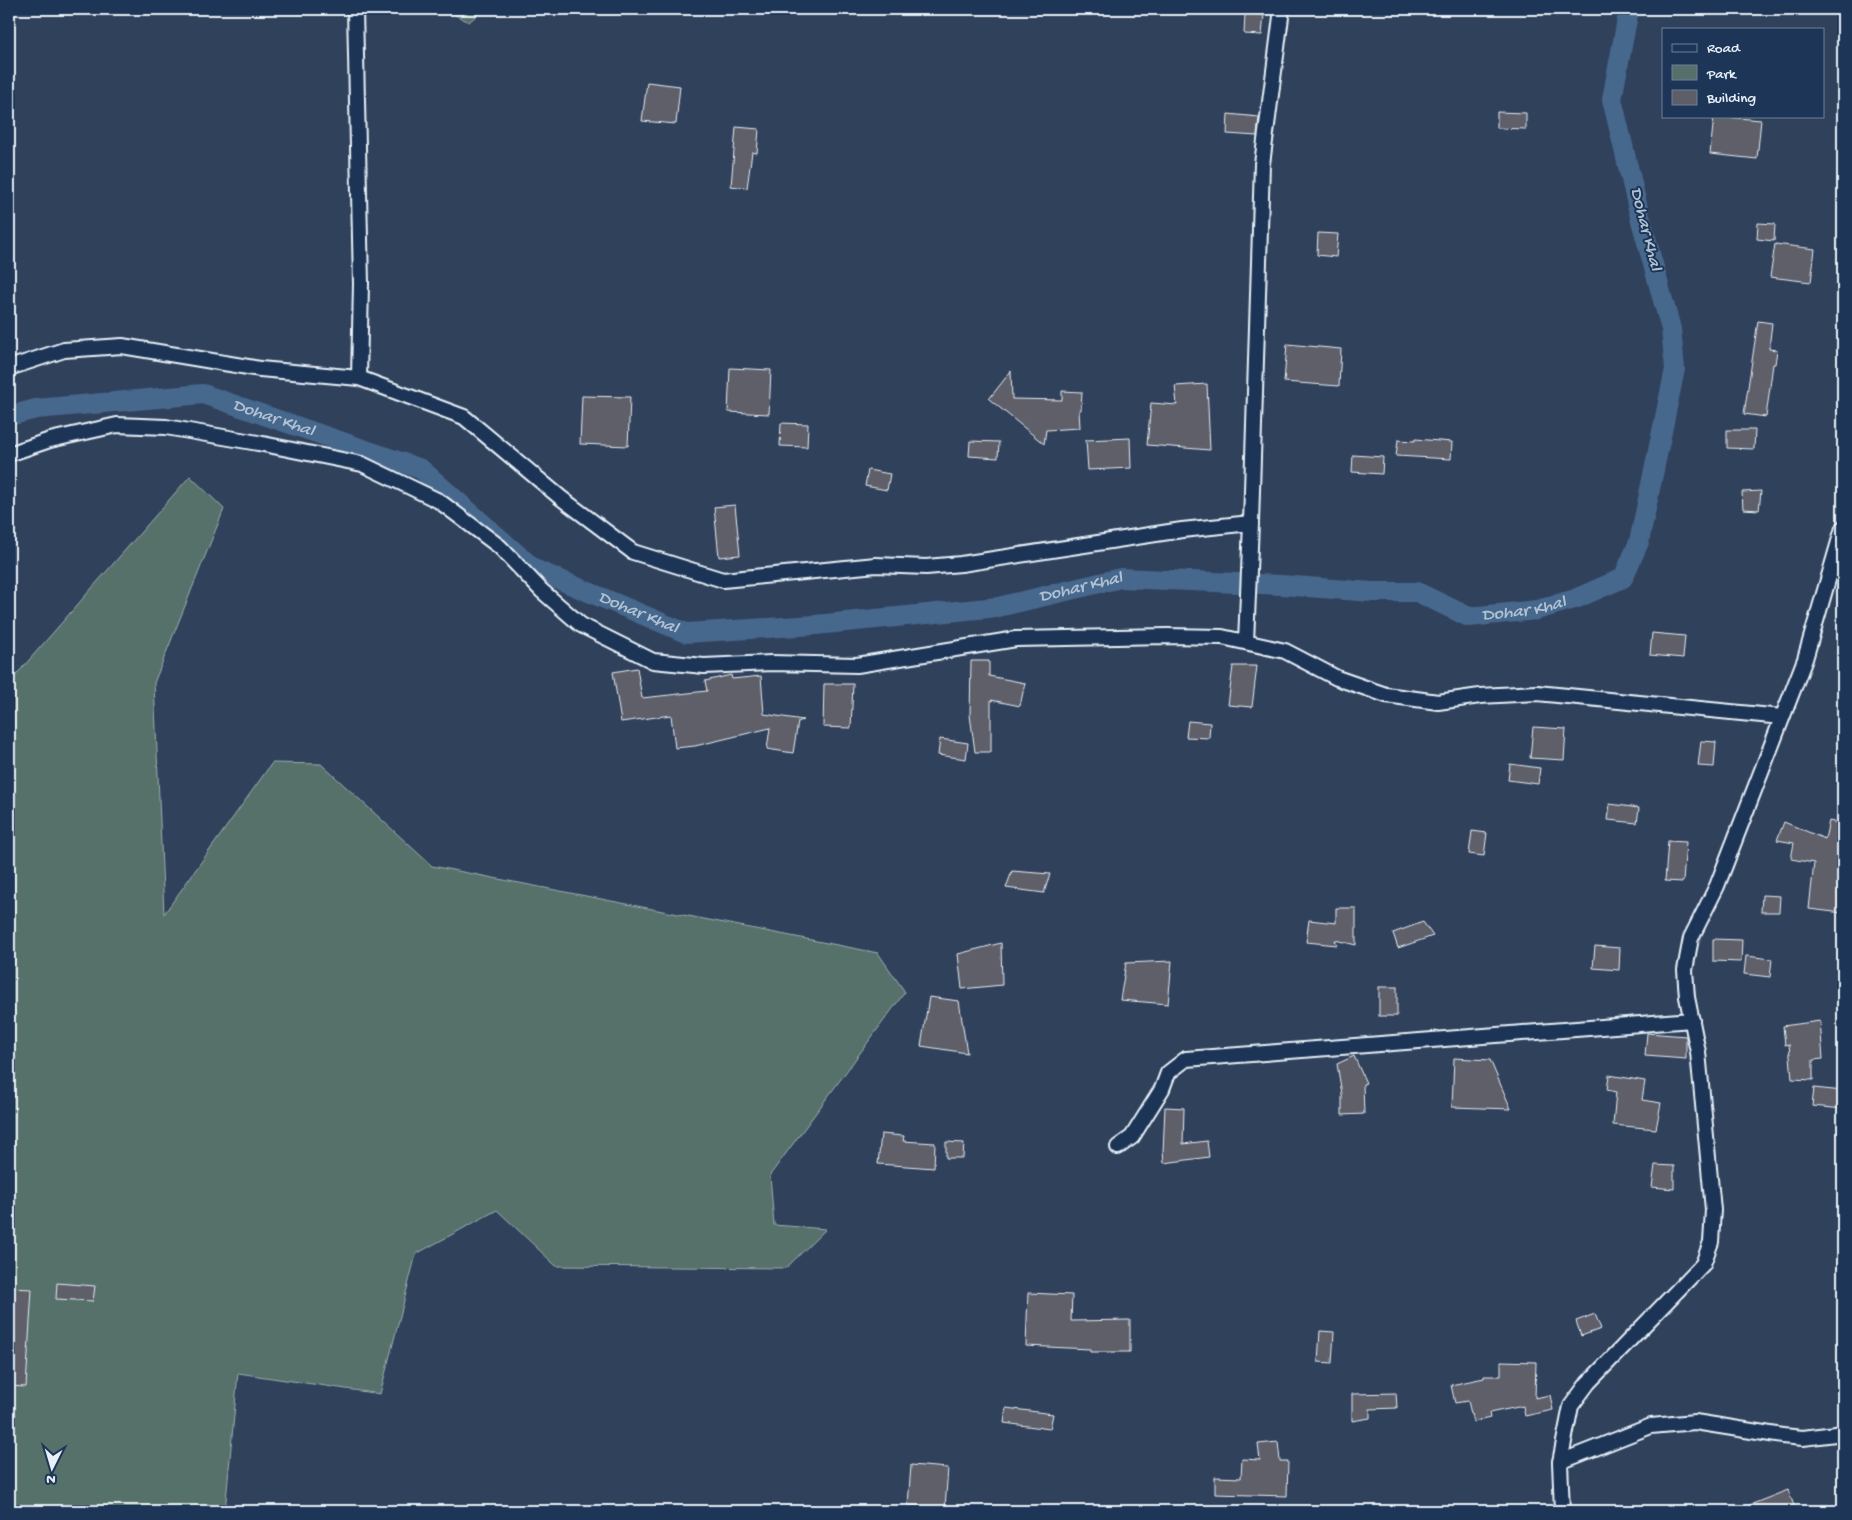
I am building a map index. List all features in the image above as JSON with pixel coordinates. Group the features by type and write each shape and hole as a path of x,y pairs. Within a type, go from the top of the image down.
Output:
{"street":[{"path":"355,9 361,284 359,378"},
{"path":"1246,642 1262,164 1282,9"},
{"path":"9,368 64,350 122,346 260,369 359,378 464,417 562,498 633,552 723,580 876,565 926,567 961,564 1182,530 1251,523"},
{"path":"9,454 50,440 117,424 166,427 362,464 439,501 500,547 542,591 582,625 654,661 704,666 771,663 857,665 1016,639 1204,636 1222,637 1285,651 1337,678 1386,695 1420,700 1438,702 1480,696 1537,693 1782,717"},
{"path":"1562,1511 1560,1462 1572,1406 1588,1383 1703,1264 1711,1242 1714,1210 1698,1052 1687,997 1685,970 1691,938 1717,886 1805,659 1843,528"},
{"path":"1118,1147 1132,1137 1162,1089 1168,1073 1186,1059 1692,1020"},
{"path":"1560,1462 1652,1426 1695,1422 1804,1438 1843,1432"}],"green space":[{"path":"443,9 484,9 469,22"},
{"path":"190,476 224,509 154,683 164,914 272,763 321,764 432,866 878,953 905,992 770,1175 774,1225 826,1229 786,1268 556,1266 497,1210 416,1254 380,1394 238,1373 225,1511 9,1511 9,683"}],"building":[{"path":"1245,14 1264,15 1262,35 1244,34"},
{"path":"647,82 680,86 676,124 642,121"},
{"path":"1497,112 1526,113 1526,129 1497,128"},
{"path":"1228,114 1259,117 1257,136 1227,134"},
{"path":"1714,118 1761,120 1757,159 1710,154"},
{"path":"736,127 759,129 757,153 752,152 747,188 731,186"},
{"path":"1758,223 1775,224 1774,241 1757,239"},
{"path":"1318,233 1338,234 1336,257 1317,255"},
{"path":"1775,244 1815,249 1811,282 1770,277"},
{"path":"1758,321 1772,323 1769,349 1777,350 1775,364 1773,364 1766,417 1744,414"},
{"path":"1287,344 1341,349 1339,386 1284,382"},
{"path":"730,368 771,370 769,414 728,412"},
{"path":"1011,371 1012,399 1062,400 1062,391 1082,392 1081,410 1079,410 1080,428 1046,430 1044,444 989,399"},
{"path":"1207,384 1210,450 1147,445 1151,403 1177,405 1175,386"},
{"path":"582,396 630,397 628,446 580,444"},
{"path":"781,423 808,424 807,447 780,446"},
{"path":"1727,430 1755,430 1754,449 1727,448"},
{"path":"1130,438 1131,468 1088,470 1086,440"},
{"path":"1415,439 1452,442 1451,459 1396,456 1398,440 1415,441"},
{"path":"970,441 999,442 998,458 969,456"},
{"path":"1353,455 1383,457 1382,474 1352,472"},
{"path":"868,470 890,474 887,490 865,486"},
{"path":"1761,491 1759,510 1743,509 1742,492"},
{"path":"735,505 740,555 719,557 714,507"},
{"path":"1652,633 1685,636 1683,658 1650,655"},
{"path":"971,661 989,661 989,676 1025,683 1020,706 991,700 991,752 975,752 970,715"},
{"path":"1233,666 1257,666 1252,707 1228,705"},
{"path":"637,668 642,698 707,691 705,681 731,675 732,679 761,676 764,714 803,720 798,722 793,753 767,749 770,728 695,746 675,748 671,715 621,722 613,672"},
{"path":"824,684 853,684 851,728 823,727"},
{"path":"1188,721 1210,723 1209,738 1186,737"},
{"path":"1533,727 1566,729 1564,760 1530,758"},
{"path":"940,739 968,743 966,759 938,755"},
{"path":"1701,741 1716,742 1714,767 1698,766"},
{"path":"1510,764 1540,768 1538,784 1508,780"},
{"path":"1610,804 1639,808 1637,823 1608,820"},
{"path":"1829,821 1843,824 1843,913 1809,909 1814,863 1791,859 1794,843 1777,840 1784,822 1825,839"},
{"path":"1472,831 1487,833 1484,856 1469,854"},
{"path":"1668,841 1686,842 1683,882 1665,881"},
{"path":"1012,871 1050,874 1044,893 1006,888"},
{"path":"1762,895 1780,896 1779,912 1761,912"},
{"path":"1336,908 1356,908 1356,945 1335,940 1337,945 1306,942 1309,920 1336,923"},
{"path":"1423,922 1433,936 1398,948 1393,933"},
{"path":"1713,939 1742,940 1741,962 1713,961"},
{"path":"1001,943 1002,985 962,989 958,954"},
{"path":"1595,946 1620,948 1619,970 1593,968"},
{"path":"1746,956 1772,959 1770,977 1744,974"},
{"path":"1172,961 1168,1004 1120,1000 1126,963"},
{"path":"1379,987 1397,987 1397,1016 1379,1016"},
{"path":"929,997 959,1001 967,1053 921,1046"},
{"path":"1820,1021 1823,1059 1813,1060 1813,1080 1792,1079 1789,1044 1785,1045 1783,1026"},
{"path":"1647,1033 1686,1036 1686,1059 1645,1056"},
{"path":"1354,1056 1366,1083 1363,1084 1364,1114 1342,1115 1342,1094 1337,1064"},
{"path":"1454,1058 1490,1060 1511,1109 1452,1107"},
{"path":"1609,1075 1645,1081 1642,1100 1661,1103 1656,1129 1613,1125 1616,1092 1607,1090"},
{"path":"1814,1088 1843,1091 1843,1109 1812,1106"},
{"path":"1165,1107 1184,1108 1183,1144 1207,1141 1209,1157 1164,1163"},
{"path":"881,1134 904,1136 903,1141 935,1143 934,1168 878,1164"},
{"path":"946,1142 964,1143 963,1158 946,1158"},
{"path":"1655,1165 1674,1166 1674,1189 1652,1187"},
{"path":"57,1283 95,1286 93,1301 56,1299"},
{"path":"9,1288 32,1289 26,1387 9,1386"},
{"path":"1028,1293 1072,1295 1071,1321 1130,1320 1130,1352 1090,1352 1090,1349 1026,1346"},
{"path":"1595,1314 1601,1329 1581,1336 1576,1321"},
{"path":"1320,1331 1334,1332 1332,1363 1318,1362"},
{"path":"1501,1361 1536,1362 1535,1398 1550,1395 1553,1410 1525,1416 1523,1406 1489,1413 1490,1418 1473,1422 1468,1401 1455,1403 1451,1385 1484,1378 1484,1376 1501,1376"},
{"path":"1396,1393 1397,1408 1370,1409 1370,1418 1352,1421 1352,1394"},
{"path":"1006,1408 1053,1414 1050,1429 1004,1423"},
{"path":"1278,1442 1280,1461 1288,1461 1287,1496 1215,1494 1215,1477 1241,1478 1242,1459 1260,1460 1258,1444"},
{"path":"911,1465 948,1468 945,1508 908,1505"},
{"path":"1788,1490 1796,1511 1737,1511 1737,1510"}],"waterway":[{"name":"Dohar Khal","path":"9,416 36,409 203,394 421,469 534,569 686,633 815,625 998,607 1121,578 1282,585 1372,592 1417,592 1469,617 1537,610 1575,599 1623,578 1639,542 1675,369 1671,329 1640,217 1612,99 1629,9"}]}
